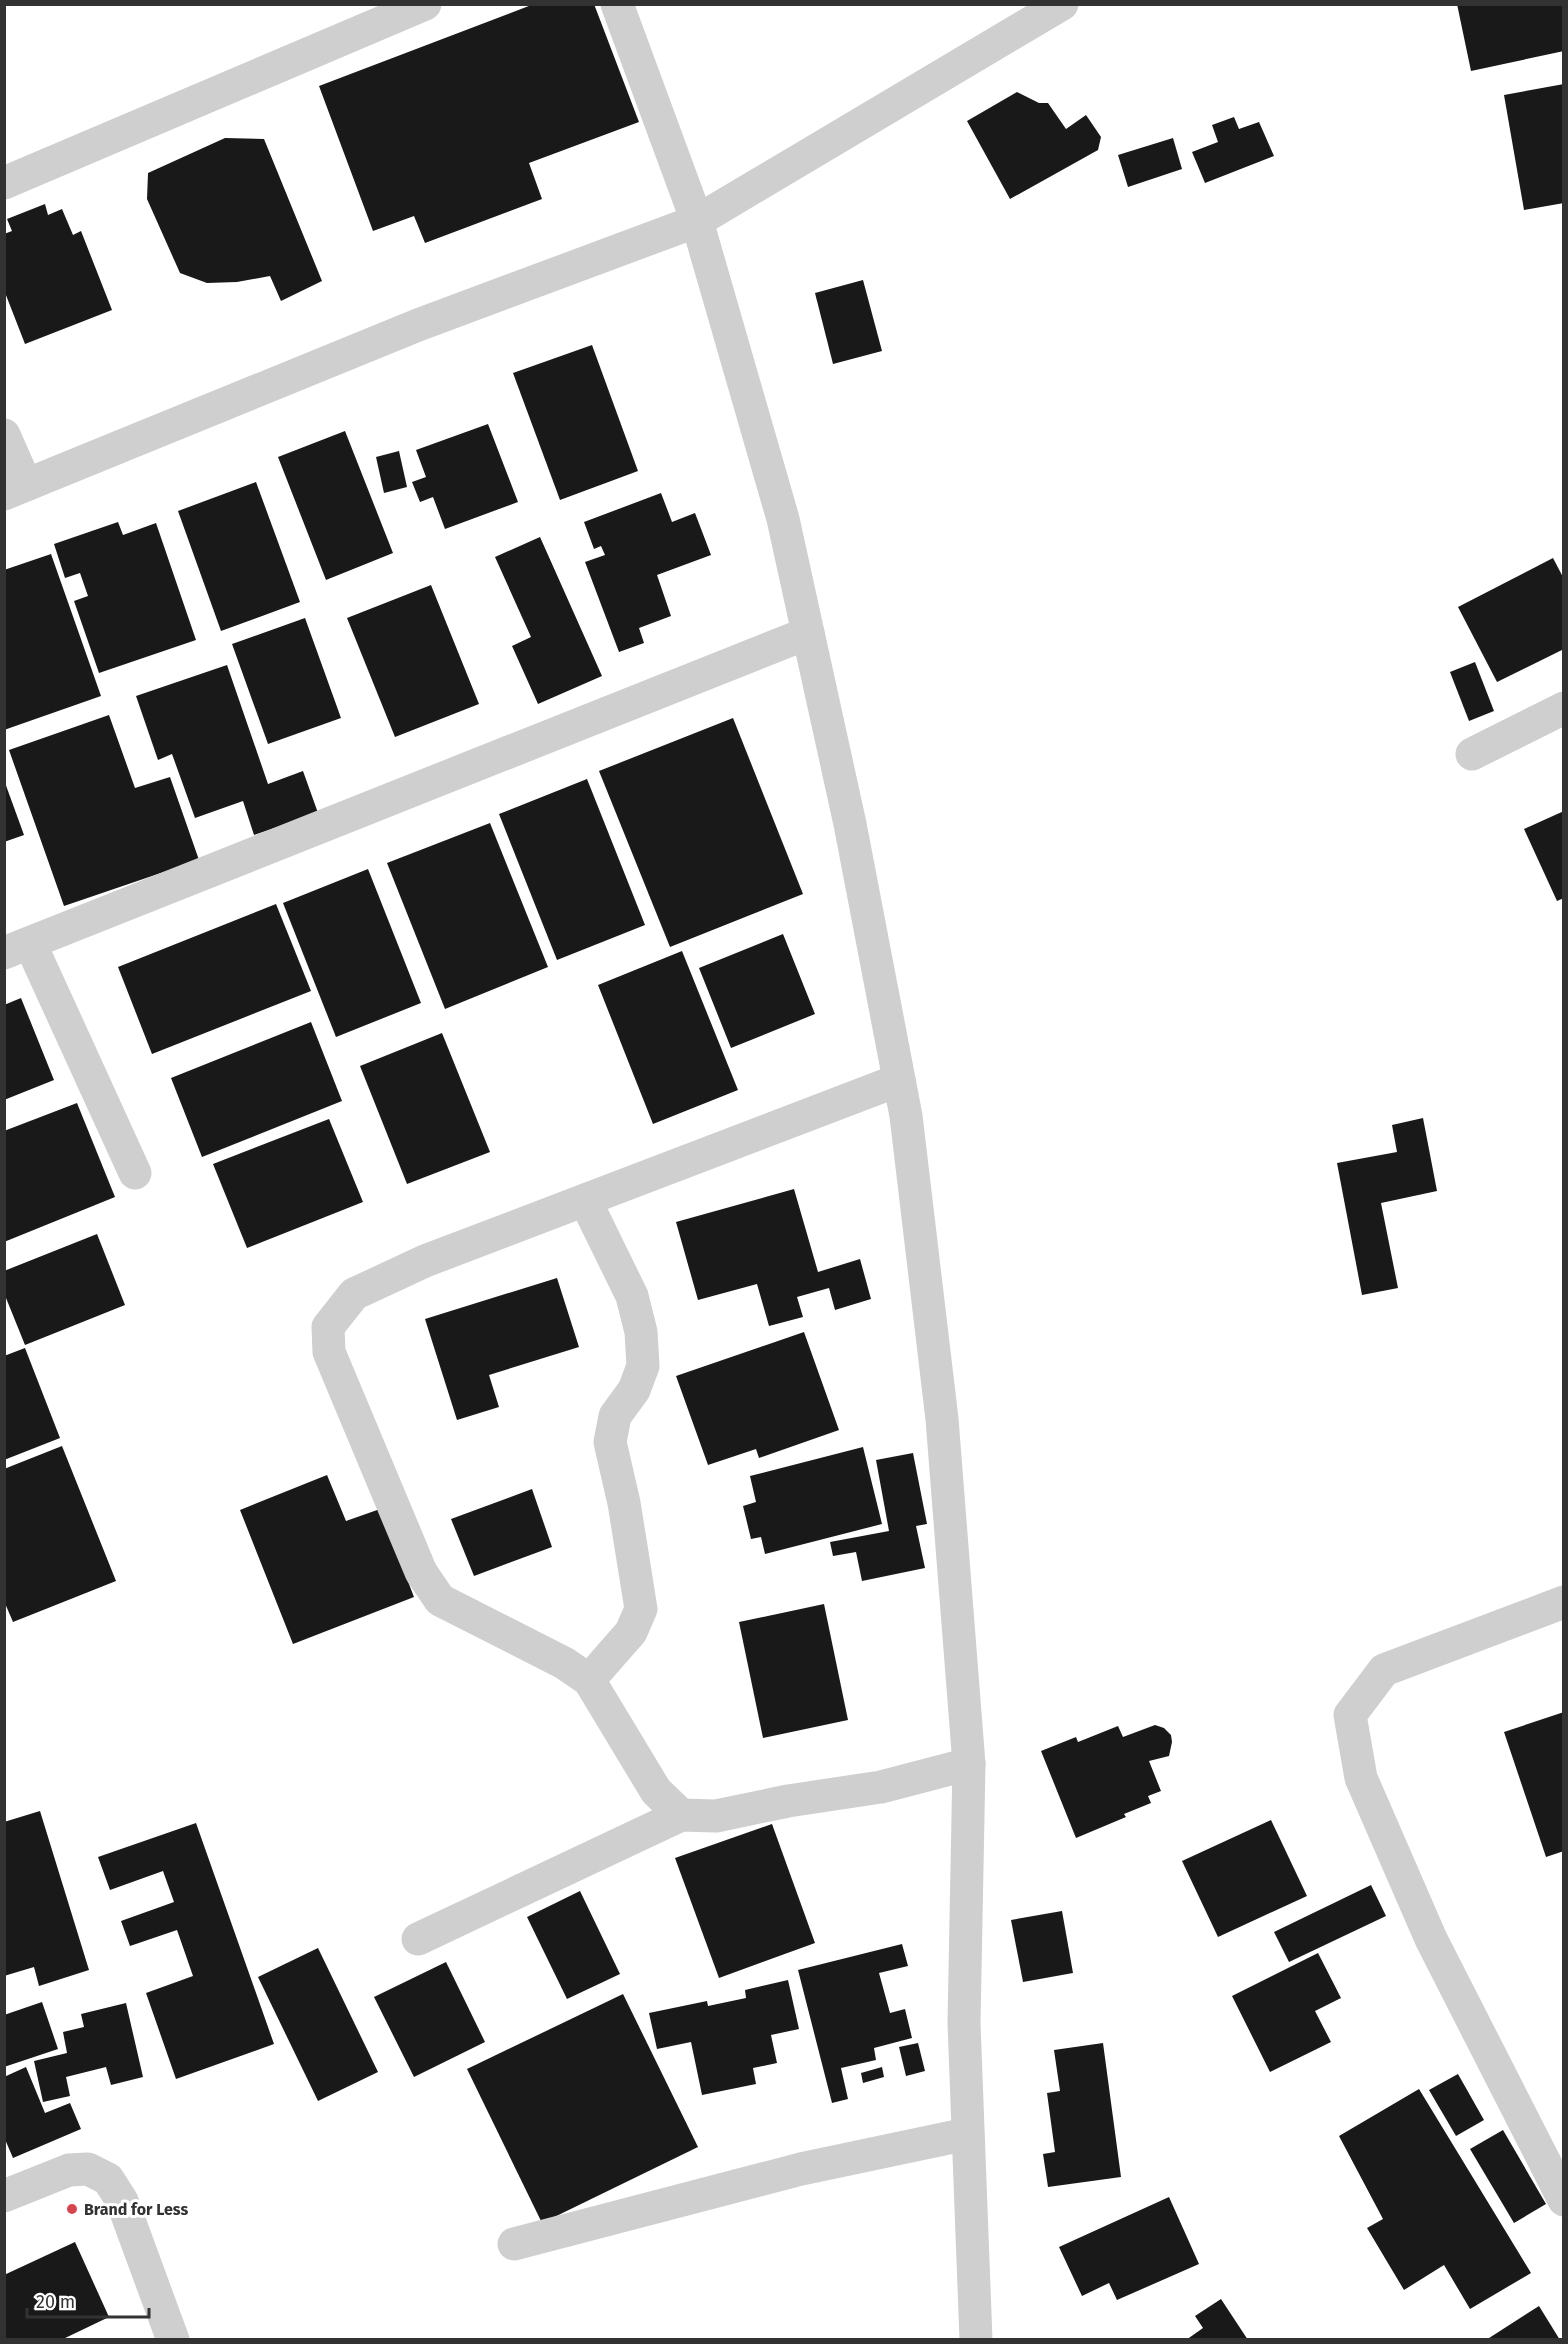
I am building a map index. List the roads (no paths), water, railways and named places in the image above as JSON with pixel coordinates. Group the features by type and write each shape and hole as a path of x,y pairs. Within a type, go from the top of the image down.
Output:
{"street":[{"path":"4,183 425,4"},
{"path":"617,4 697,221 783,519 850,824 907,1128 942,1419 969,1764 964,2023 976,2340"},
{"path":"4,435 15,489 406,330 697,221 1062,4"},
{"path":"135,1173 17,948 808,633"},
{"path":"1472,754 1563,708"},
{"path":"681,1815 656,1791 589,1680 564,1663 440,1599 421,1572 329,1352 328,1327 354,1294 425,1261 899,1080"},
{"path":"585,1200 632,1296 641,1332 643,1366 634,1390 615,1416 610,1442 624,1503 640,1610 631,1632 589,1680"},
{"path":"1563,1602 1384,1670 1350,1715 1361,1778 1431,1939 1563,2200"},
{"path":"418,1939 681,1815 716,1816 788,1801 881,1786 969,1764"},
{"path":"514,2244 801,2169 967,2134"},
{"path":"4,2196 69,2170 88,2169 108,2179 122,2201 173,2340"}],"place":[{"name":"Brand for Less","path":"72,2209"}]}
